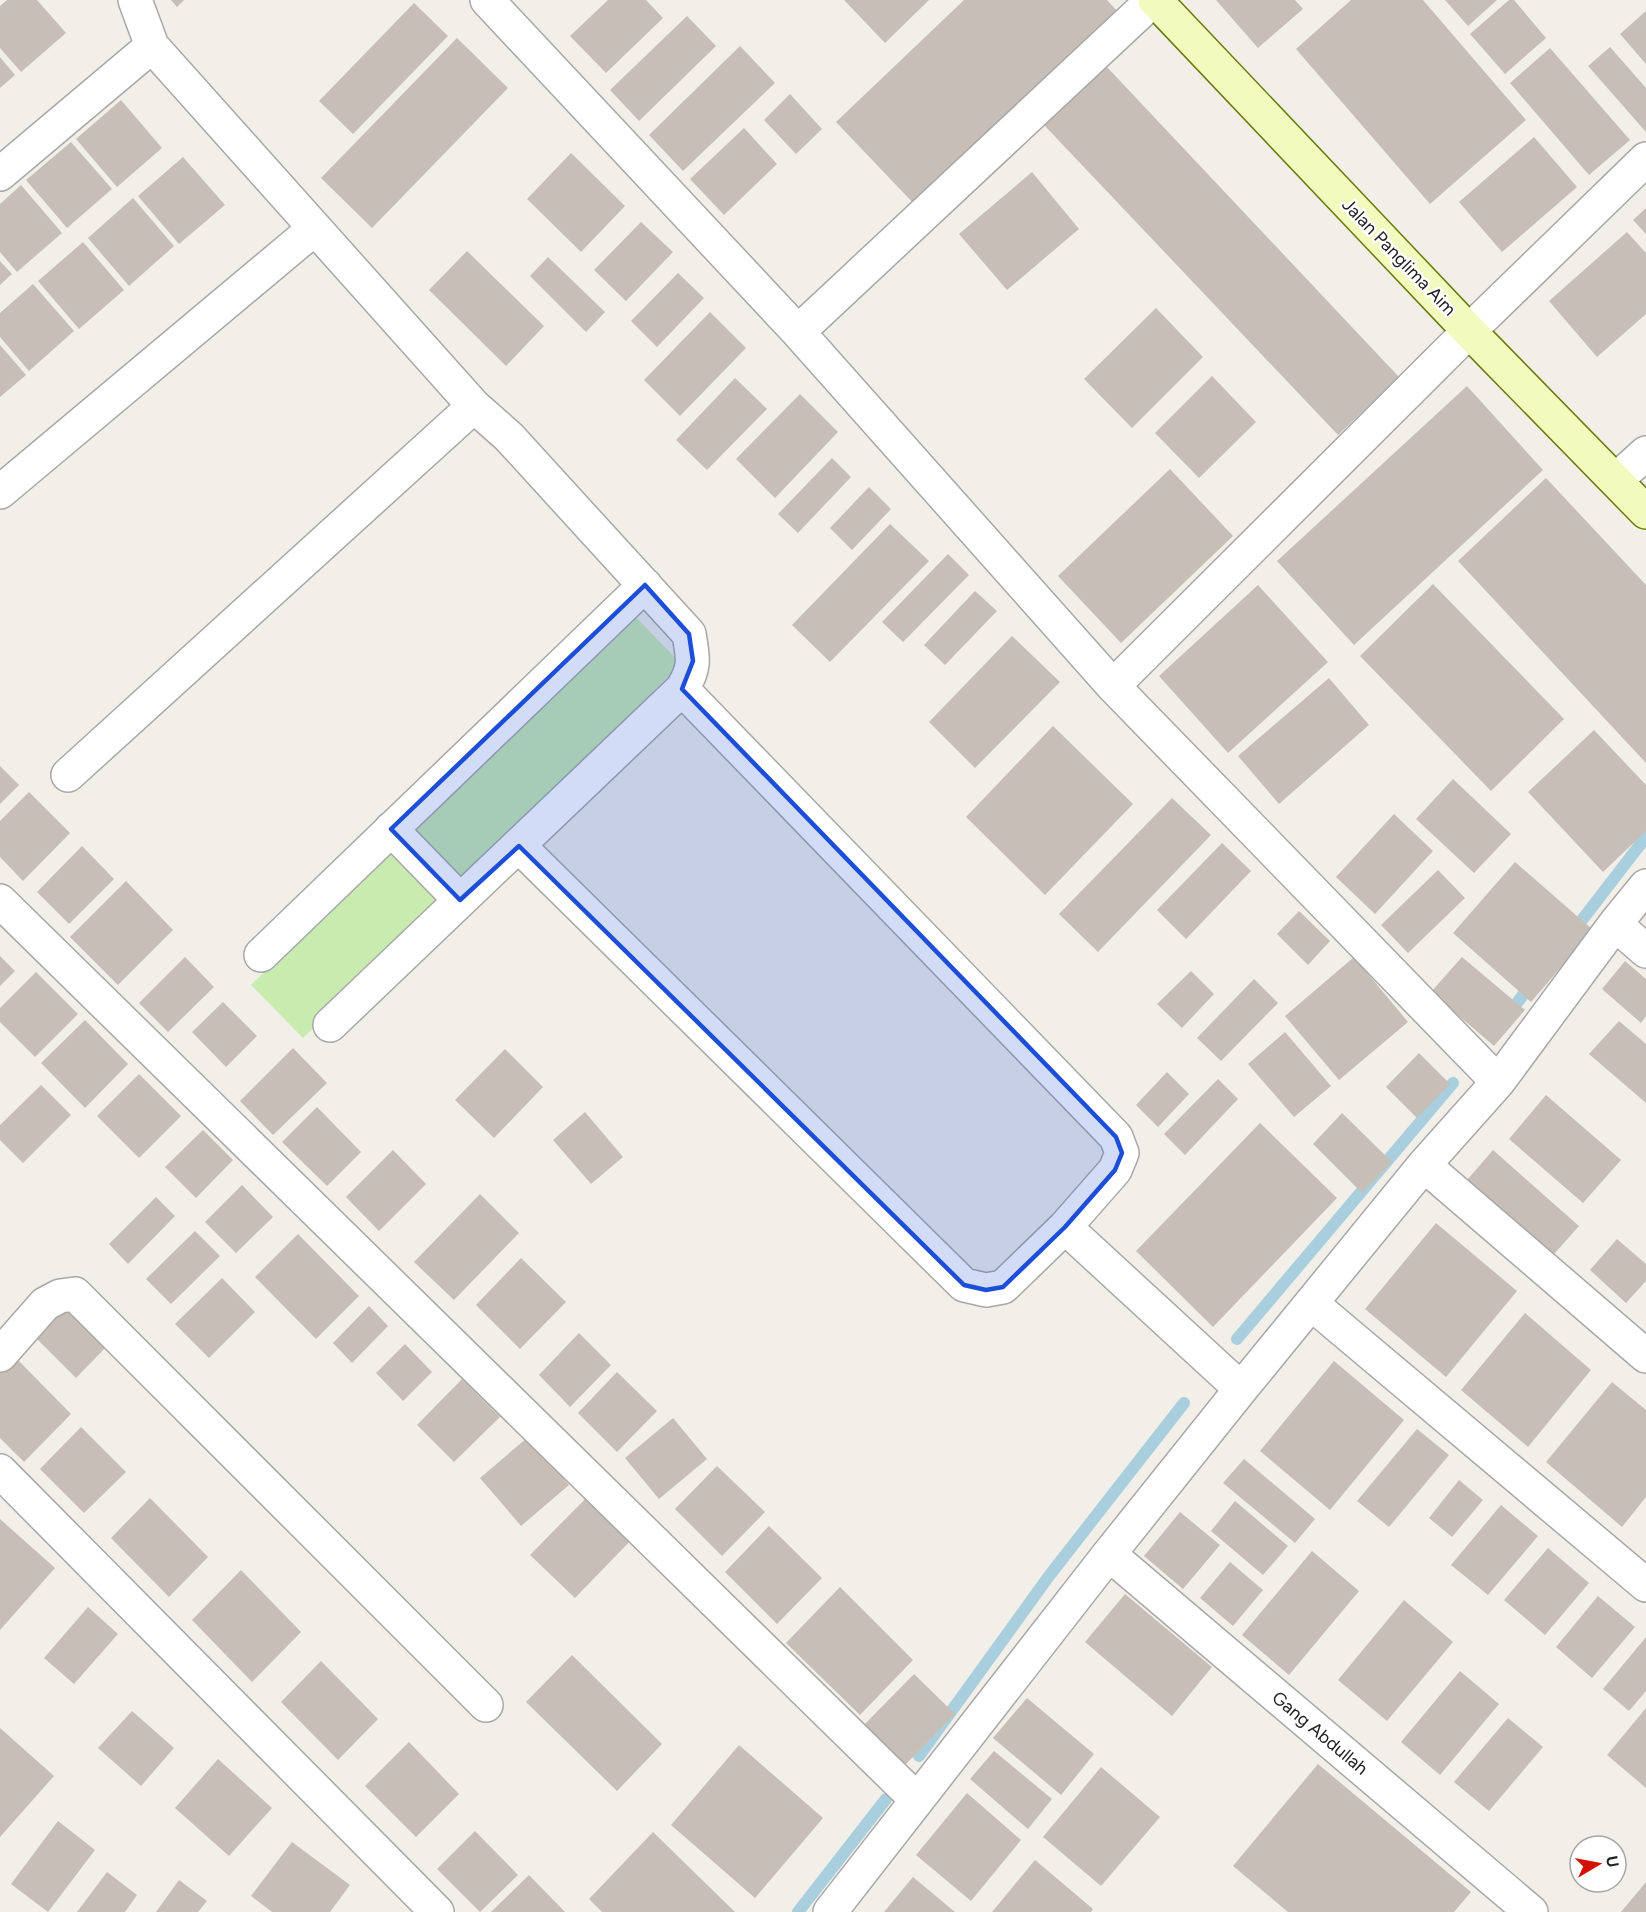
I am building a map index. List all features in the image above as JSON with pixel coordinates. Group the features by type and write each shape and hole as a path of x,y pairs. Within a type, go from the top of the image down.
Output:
{"street":[{"path":"135,0 152,46 474,406 509,437 689,634 693,662 691,674 682,689 330,1026"},
{"path":"487,0 798,332 1113,686 1498,1082"},
{"path":"798,332 1154,0"},
{"name":"Jalan Panglima Aim","path":"1154,0 1469,331 1646,512"},
{"path":"0,174 152,46"},
{"path":"1113,686 1469,331 1646,159"},
{"path":"0,492 314,229"},
{"path":"68,775 474,406"},
{"path":"1616,480 1646,453"},
{"path":"261,955 645,585"},
{"path":"519,846 964,1285 986,1290 1003,1287 1065,1227 1115,1170 1122,1153 1116,1137 682,689"},
{"path":"391,829 460,900"},
{"path":"830,1912 1108,1554 1424,1165 1498,1082 1615,924 1646,886"},
{"path":"0,901 917,1800"},
{"path":"1615,924 1646,951"},
{"path":"1424,1165 1646,1356"},
{"path":"1065,1227 1241,1389"},
{"path":"0,1355 45,1304 60,1296 75,1294 486,1705"},
{"path":"1312,1304 1646,1585"},
{"path":"0,1471 437,1912"},
{"name":"Gang Abdullah","path":"1108,1554 1531,1912"}],"highlighted area":[{"path":"645,585 689,634 693,661 682,689 1116,1137 1122,1153 1115,1170 1065,1227 1003,1287 986,1290 964,1285 519,846 460,900 391,829"}],"green space":[{"path":"630,611 681,664 303,1038 251,985"}],"building":[{"path":"7,0 37,0 66,33 21,72 0,48 0,6"},
{"path":"171,0 184,0 177,7"},
{"path":"608,0 646,0 663,18 606,73 570,36"},
{"path":"844,0 929,0 885,43"},
{"path":"964,0 1107,0 1118,12 916,206 836,122"},
{"path":"1216,0 1295,0 1303,9 1258,48"},
{"path":"1351,0 1423,0 1526,120 1430,204 1296,49"},
{"path":"1445,0 1497,0 1468,26"},
{"path":"1509,0 1514,0 1546,38 1505,74 1470,34"},
{"path":"414,3 448,36 353,134 319,101"},
{"path":"1646,11 1646,64 1620,34"},
{"path":"687,16 716,46 639,121 610,90"},
{"path":"457,38 508,88 372,228 321,178"},
{"path":"740,46 775,83 683,171 649,135"},
{"path":"1610,47 1646,88 1646,132 1588,66"},
{"path":"1550,48 1630,140 1589,175 1510,83"},
{"path":"0,57 15,75 0,88"},
{"path":"1106,66 1399,377 1338,435 1044,125"},
{"path":"790,94 822,129 796,154 764,120"},
{"path":"121,100 162,148 117,187 76,139"},
{"path":"744,128 777,164 724,215 690,179"},
{"path":"1534,137 1577,187 1502,252 1459,202"},
{"path":"71,142 112,189 67,228 26,180"},
{"path":"571,153 625,206 581,252 527,199"},
{"path":"183,157 225,205 179,244 138,196"},
{"path":"1032,172 1079,229 1007,290 959,234"},
{"path":"21,185 62,233 17,272 0,252 0,204"},
{"path":"133,198 174,246 129,286 88,238"},
{"path":"1646,208 1646,234 1633,220"},
{"path":"641,222 673,252 626,301 594,270"},
{"path":"1627,232 1646,253 1646,314 1597,357 1549,301"},
{"path":"83,242 124,290 79,329 38,281"},
{"path":"467,251 544,326 506,366 429,290"},
{"path":"548,257 605,312 586,332 530,276"},
{"path":"0,261 12,274 0,285"},
{"path":"678,273 704,298 657,347 631,321"},
{"path":"33,284 74,331 29,371 0,337 0,313"},
{"path":"1156,308 1203,357 1132,428 1084,379"},
{"path":"710,312 746,348 680,416 644,380"},
{"path":"0,345 26,375 0,397"},
{"path":"1212,376 1256,422 1199,478 1155,433"},
{"path":"735,378 767,409 707,470 676,440"},
{"path":"1467,386 1543,470 1354,645 1277,561"},
{"path":"800,394 838,432 775,498 736,459"},
{"path":"832,458 851,477 798,533 778,514"},
{"path":"1170,469 1233,536 1121,643 1058,576"},
{"path":"1546,478 1646,585 1646,763 1458,561"},
{"path":"869,487 891,509 852,550 830,528"},
{"path":"890,524 929,561 830,662 792,625"},
{"path":"948,554 969,575 903,642 882,622"},
{"path":"1433,584 1564,719 1491,791 1360,656"},
{"path":"1258,585 1328,662 1228,753 1159,676"},
{"path":"975,591 997,611 945,665 924,645"},
{"path":"1012,636 1060,682 975,768 929,722"},
{"path":"1329,678 1369,725 1279,804 1238,756"},
{"path":"1053,726 1133,804 1045,895 966,817"},
{"path":"1594,730 1646,785 1646,831 1603,872 1528,792"},
{"path":"0,766 19,785 0,804"},
{"path":"1453,779 1511,834 1474,873 1416,819"},
{"path":"29,792 70,833 23,881 0,857 0,821"},
{"path":"1172,798 1211,835 1098,952 1059,914"},
{"path":"1394,814 1433,851 1375,914 1336,877"},
{"path":"1222,843 1251,871 1186,939 1157,910"},
{"path":"82,846 114,879 69,924 37,892"},
{"path":"1515,862 1593,930 1531,1002 1453,933"},
{"path":"1438,870 1465,898 1408,953 1381,925"},
{"path":"126,881 173,930 118,985 70,937"},
{"path":"1299,911 1330,941 1308,965 1277,934"},
{"path":"0,956 15,971 0,986"},
{"path":"185,957 214,987 168,1032 139,1003"},
{"path":"1354,957 1408,1022 1339,1080 1285,1016"},
{"path":"1462,957 1525,1010 1494,1046 1431,992"},
{"path":"1625,961 1646,979 1646,1016 1641,1023 1602,989"},
{"path":"1191,971 1214,994 1182,1028 1157,1004"},
{"path":"36,972 78,1014 35,1057 0,1022 0,1008"},
{"path":"1254,979 1278,1003 1221,1061 1197,1038"},
{"path":"223,1002 257,1036 226,1067 192,1032"},
{"path":"85,1020 128,1064 85,1108 41,1063"},
{"path":"1619,1021 1646,1044 1646,1103 1589,1054"},
{"path":"1285,1032 1331,1086 1294,1117 1248,1064"},
{"path":"293,1048 327,1083 273,1135 240,1101"},
{"path":"505,1049 543,1087 494,1138 455,1100"},
{"path":"1419,1053 1450,1084 1417,1118 1386,1087"},
{"path":"1167,1072 1189,1094 1158,1127 1136,1105"},
{"path":"139,1074 181,1116 139,1158 97,1116"},
{"path":"1218,1079 1238,1099 1185,1155 1164,1134"},
{"path":"41,1085 71,1115 23,1163 0,1140 0,1125"},
{"path":"1546,1095 1621,1160 1583,1203 1509,1139"},
{"path":"317,1107 361,1152 327,1186 282,1142"},
{"path":"585,1112 623,1157 591,1184 553,1140"},
{"path":"1342,1113 1392,1162 1362,1193 1313,1144"},
{"path":"1260,1123 1337,1198 1213,1327 1136,1251"},
{"path":"203,1130 233,1160 196,1198 165,1167"},
{"path":"393,1150 426,1184 379,1231 346,1197"},
{"path":"1493,1150 1579,1226 1547,1262 1461,1187"},
{"path":"242,1185 273,1217 236,1253 205,1222"},
{"path":"480,1194 519,1233 454,1300 414,1262"},
{"path":"156,1197 175,1216 128,1264 109,1244"},
{"path":"1436,1223 1517,1291 1446,1377 1365,1309"},
{"path":"195,1231 220,1256 171,1304 146,1279"},
{"path":"298,1234 359,1296 316,1339 255,1277"},
{"path":"1617,1239 1646,1264 1646,1281 1626,1303 1590,1270"},
{"path":"521,1258 566,1302 520,1349 476,1305"},
{"path":"222,1278 255,1312 209,1358 175,1324"},
{"path":"67,1306 107,1346 76,1378 36,1338"},
{"path":"369,1306 388,1326 352,1363 333,1343"},
{"path":"1525,1313 1591,1370 1528,1447 1461,1390"},
{"path":"579,1333 611,1365 570,1407 539,1375"},
{"path":"405,1344 432,1372 403,1401 376,1373"},
{"path":"15,1357 71,1414 24,1462 0,1438 0,1372"},
{"path":"1334,1361 1404,1420 1330,1510 1260,1451"},
{"path":"617,1372 657,1411 617,1452 578,1413"},
{"path":"462,1379 500,1417 454,1462 417,1425"},
{"path":"1612,1382 1646,1410 1646,1497 1622,1527 1546,1462"},
{"path":"673,1418 707,1459 659,1499 625,1458"},
{"path":"81,1427 126,1472 84,1513 40,1469"},
{"path":"1417,1429 1449,1455 1389,1527 1357,1501"},
{"path":"528,1437 569,1485 521,1526 480,1478"},
{"path":"1244,1459 1315,1519 1295,1543 1223,1483"},
{"path":"717,1466 765,1512 722,1556 675,1509"},
{"path":"1459,1480 1483,1500 1452,1537 1429,1518"},
{"path":"591,1493 635,1536 575,1598 530,1555"},
{"path":"150,1498 208,1557 169,1597 111,1538"},
{"path":"1235,1501 1288,1546 1263,1575 1211,1531"},
{"path":"1501,1505 1538,1536 1488,1595 1451,1565"},
{"path":"1180,1512 1220,1545 1183,1589 1144,1556"},
{"path":"0,1519 55,1568 0,1630"},
{"path":"769,1526 822,1578 777,1624 725,1572"},
{"path":"1548,1548 1589,1583 1545,1635 1504,1600"},
{"path":"1312,1551 1359,1591 1289,1675 1242,1635"},
{"path":"1230,1562 1263,1590 1233,1626 1200,1598"},
{"path":"241,1570 301,1632 252,1682 192,1620"},
{"path":"840,1587 913,1660 860,1715 786,1643"},
{"path":"1125,1594 1212,1667 1172,1716 1085,1642"},
{"path":"1598,1596 1635,1627 1592,1678 1556,1647"},
{"path":"1404,1600 1453,1642 1387,1721 1338,1680"},
{"path":"88,1607 118,1634 74,1684 44,1658"},
{"path":"1646,1637 1646,1691 1629,1711 1603,1689"},
{"path":"572,1655 662,1744 617,1791 526,1702"},
{"path":"321,1661 378,1719 338,1760 281,1702"},
{"path":"1460,1671 1499,1704 1440,1775 1401,1742"},
{"path":"914,1674 955,1714 905,1765 864,1725"},
{"path":"1027,1698 1094,1754 1061,1795 993,1738"},
{"path":"1646,1708 1646,1788 1607,1755"},
{"path":"132,1711 174,1748 141,1786 98,1748"},
{"path":"1508,1718 1543,1747 1489,1811 1454,1782"},
{"path":"0,1728 54,1776 0,1837"},
{"path":"409,1742 459,1794 416,1837 365,1786"},
{"path":"739,1745 823,1818 755,1898 671,1825"},
{"path":"994,1751 1052,1799 1028,1829 970,1779"},
{"path":"218,1759 272,1808 229,1856 175,1808"},
{"path":"1318,1764 1471,1892 1454,1912 1288,1912 1233,1866"},
{"path":"1101,1767 1160,1817 1101,1886 1043,1837"},
{"path":"967,1793 1021,1840 971,1901 916,1855"},
{"path":"58,1821 95,1850 48,1912 11,1884"},
{"path":"475,1831 518,1875 480,1912 437,1869"},
{"path":"653,1832 735,1912 602,1912 589,1899"},
{"path":"292,1842 350,1885 330,1912 272,1912 251,1896"},
{"path":"1035,1860 1093,1909 1091,1912 992,1912"},
{"path":"107,1872 137,1895 125,1912 77,1912"},
{"path":"529,1875 565,1912 491,1912"},
{"path":"913,1877 955,1912 884,1912"},
{"path":"179,1880 207,1901 198,1912 156,1912"},
{"path":"1646,1882 1646,1912 1621,1912"}],"waterway":[{"path":"1572,933 1646,837"},
{"path":"1507,1016 1533,982"},
{"path":"1237,1339 1453,1083"},
{"path":"919,1756 1049,1576 1184,1403"},
{"path":"798,1912 886,1799"}]}
